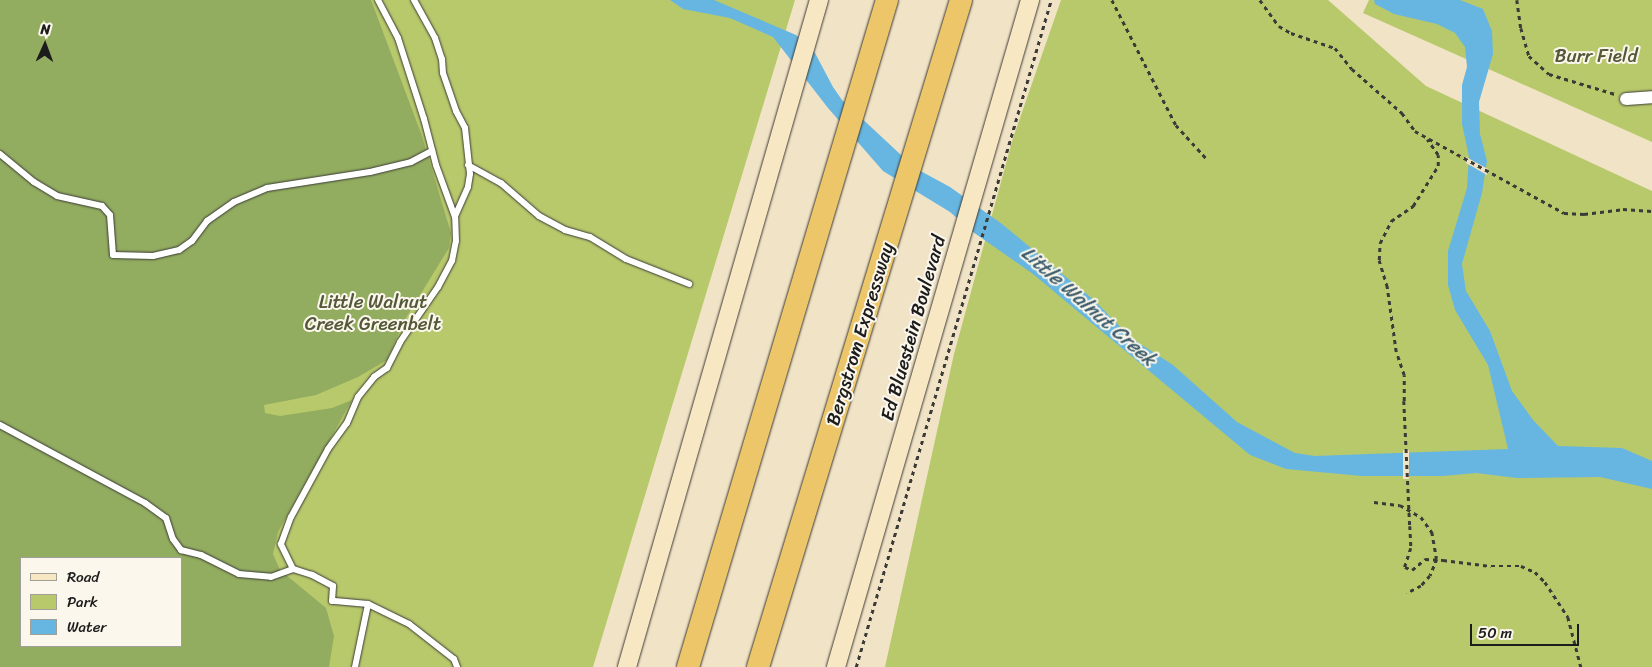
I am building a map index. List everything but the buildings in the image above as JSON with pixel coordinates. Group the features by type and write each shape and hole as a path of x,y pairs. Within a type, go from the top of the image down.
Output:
{"highway":[{"path":"688,667 887,0"},
{"name":"Bergstrom Expressway","path":"758,667 961,0"}],"main road":[{"path":"627,667 819,0"},
{"name":"Ed Bluestein Boulevard","path":"836,667 1030,0"}],"street":[{"path":"1626,98 1652,97"}],"lane":[{"path":"293,569 280,544 290,517 328,449 347,424 358,397 374,377 387,368 400,342 438,288 452,261 456,241 455,217 432,151 424,119 398,38 378,0"},
{"path":"414,0 435,38 442,59 443,74 456,111 465,128 469,153 468,187 455,217"},
{"path":"0,154 34,182 57,196 102,206 110,215 112,255 153,256 179,250 192,240 206,221 234,202 267,188 370,172 411,162 432,151"},
{"path":"468,165 502,183 539,216 565,230 590,237 626,259 690,284"},
{"path":"0,425 145,502 166,518 173,539 181,550 201,555 239,574 271,577 293,569 312,575 333,586 332,601 368,604 409,624 454,659 457,667"},
{"path":"355,667 368,604"}],"path":[{"path":"856,667 1051,0"},
{"path":"1112,0 1176,125 1206,158"},
{"path":"1260,0 1279,26 1291,33 1335,48 1352,69 1402,113 1415,131 1564,212 1584,214 1623,210 1652,210"},
{"path":"1518,0 1521,28 1530,56 1549,74 1626,98"},
{"path":"1426,137 1438,154 1438,166 1413,206 1390,221 1380,244 1379,260 1387,287 1396,352 1404,375 1411,548 1405,567 1412,570 1425,559 1437,559 1492,566 1521,566 1535,572 1545,582 1568,617 1581,667"},
{"path":"1374,502 1400,505 1421,516 1432,532 1437,559 1430,576 1421,586 1406,593"}],"green space":[{"name":"Little Walnut Creek Greenbelt","path":"0,0 795,0 593,667 0,667"},
{"path":"0,0 371,0 422,136 451,233 449,248 404,321 387,360 358,377 316,395 264,405 265,413 280,416 332,408 352,400 278,532 273,554 280,570 326,608 334,636 329,667 0,667"},
{"path":"1061,0 1328,0 1426,86 1652,191 1652,667 885,667 954,354 1013,138"},
{"name":"Burr Field","path":"1369,0 1652,0 1652,142 1363,13"}],"water":[{"name":"Little Walnut Creek","path":"670,0 714,0 796,35 815,53 842,100 915,168 950,187 1002,224 1095,301 1131,338 1173,365 1237,422 1295,453 1315,456 1508,449 1488,365 1455,310 1448,285 1448,251 1467,188 1469,157 1462,124 1462,85 1467,67 1465,47 1455,33 1437,24 1394,14 1375,4 1374,0 1460,0 1483,9 1492,31 1493,54 1479,102 1480,134 1487,161 1482,193 1462,264 1466,291 1490,331 1512,391 1533,420 1558,446 1622,448 1652,461 1652,489 1600,477 1517,478 1476,473 1443,476 1362,476 1286,469 1250,455 1033,274 973,232 950,212 883,171 828,108 773,37 730,18 683,9"}],"pier":[{"path":"1466,157 1488,169 1487,175 1466,163"},
{"path":"1403,450 1409,450 1409,479 1403,479"}]}
